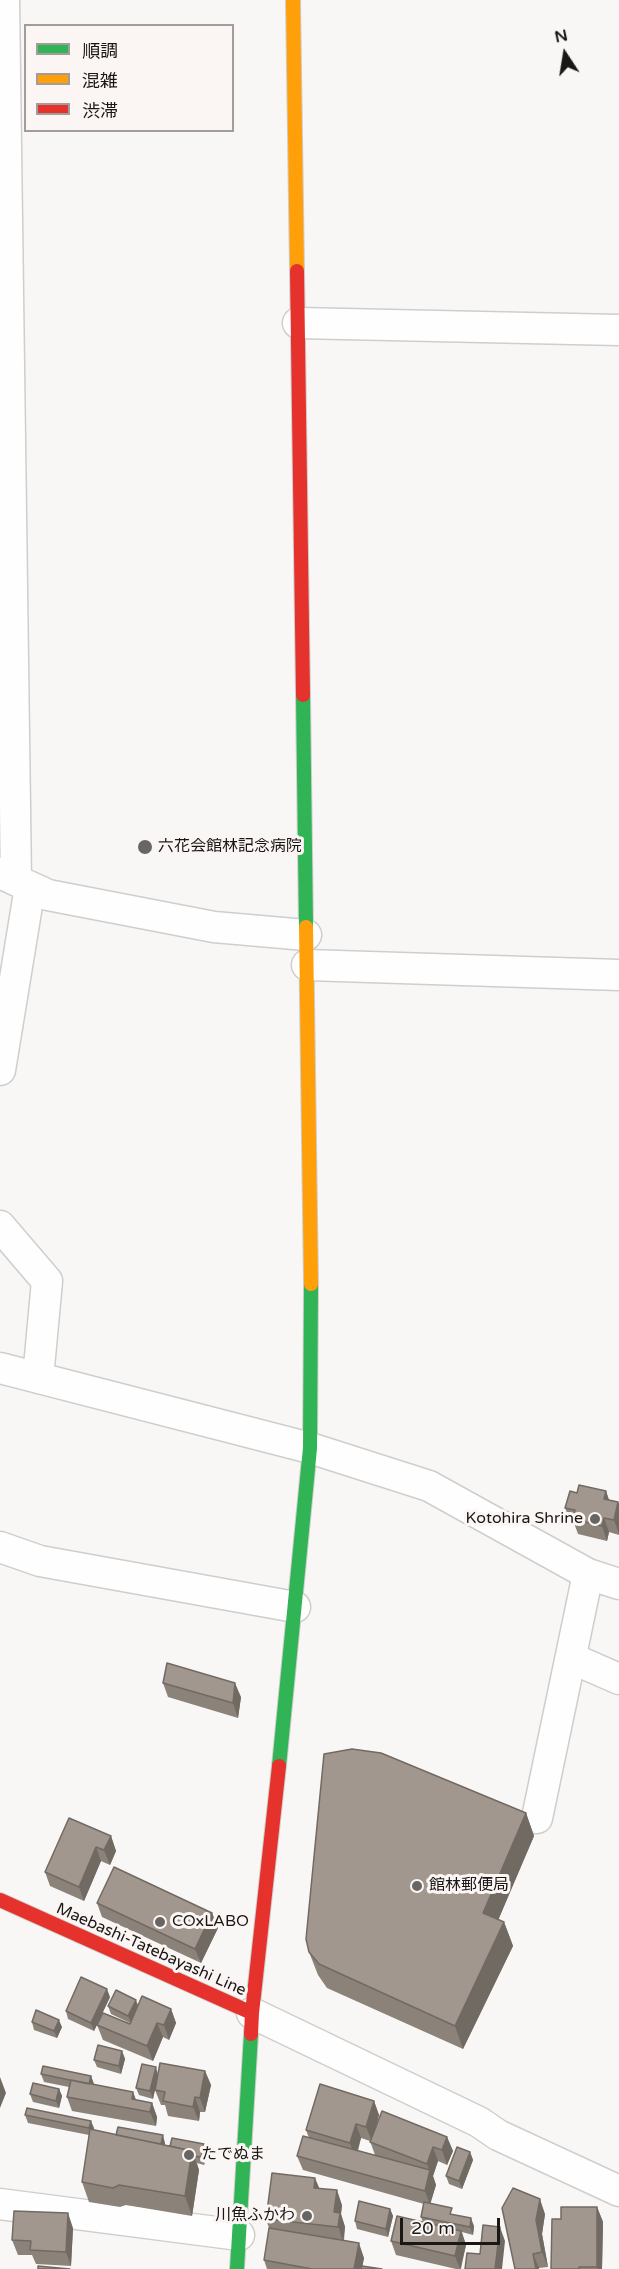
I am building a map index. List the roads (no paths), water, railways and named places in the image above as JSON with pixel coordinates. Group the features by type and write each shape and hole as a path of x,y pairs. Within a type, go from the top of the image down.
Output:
{"street":[{"path":"0,1070 15,880 4,0"},
{"path":"292,0 311,1275 310,1448 252,2013 479,2122 498,2135 619,2191"},
{"path":"298,323 619,330"},
{"path":"15,880 48,895 214,927 306,935"},
{"path":"307,965 619,975"},
{"path":"0,1226 47,1281 38,1378"},
{"path":"0,1368 310,1448 429,1486 588,1574 619,1584"},
{"path":"0,1547 40,1562 295,1607"},
{"path":"537,1818 588,1574"},
{"path":"570,1658 619,1679"},
{"name":"Maebashi-Tatebayashi Line","path":"0,1900 252,2013 237,2269"},
{"path":"0,2204 239,2235"}],"place":[{"name":"六花会館林記念病院","path":"145,847"},
{"name":"Kotohira Shrine","path":"595,1519"},
{"name":"館林郵便局","path":"417,1886"},
{"name":"COxLABO","path":"160,1922"},
{"name":"たでぬま","path":"189,2155"},
{"name":"川魚ふかわ","path":"307,2216"}]}
